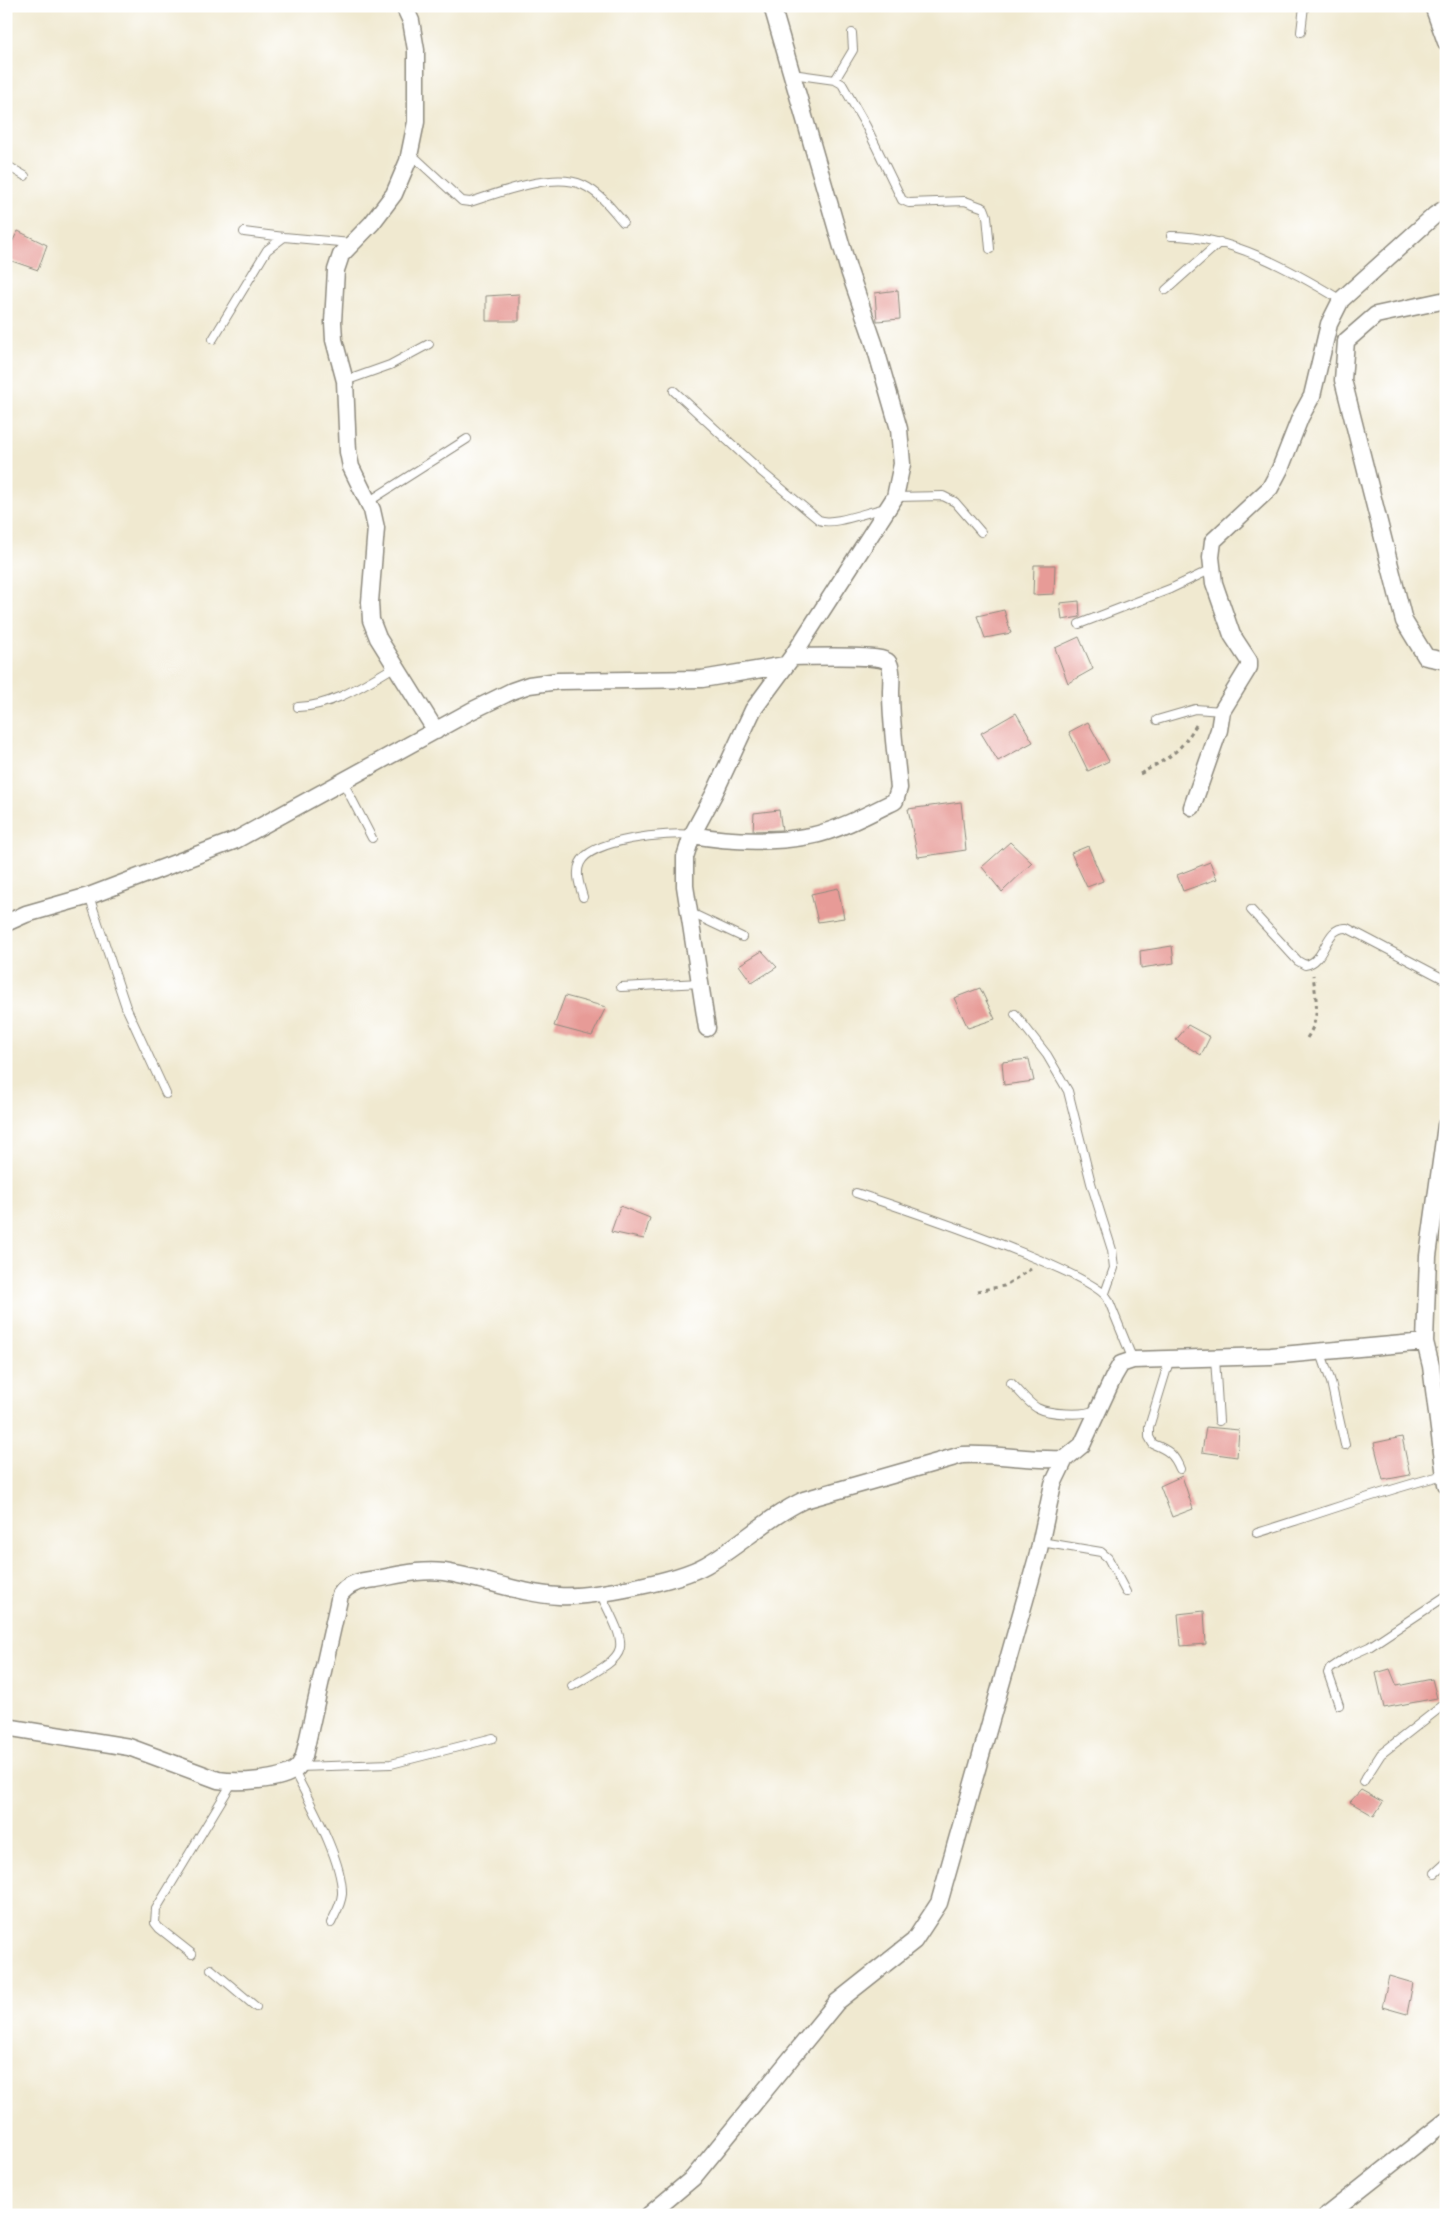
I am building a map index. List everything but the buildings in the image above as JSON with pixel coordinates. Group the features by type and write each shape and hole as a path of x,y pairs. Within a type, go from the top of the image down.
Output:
{"street":[{"path":"404,6 411,21 416,50 416,122 410,153 394,194 372,223 341,255 336,270 333,322 334,340 345,381 348,452 351,467 368,502 376,528 370,602 371,620 378,638 436,731"},
{"path":"707,1028 685,886 685,857 692,834 714,794 753,710 789,661 891,503 902,464 899,429 874,343 848,268 772,6"},
{"path":"1433,6 1444,33"},
{"path":"1192,807 1219,730 1214,710 1246,675 1250,660 1232,635 1214,583 1211,557 1214,541 1270,488 1280,469 1300,418 1312,396 1329,324 1341,300 1435,215 1446,208"},
{"path":"1446,300 1376,315 1346,341 1342,380 1404,621 1426,657 1446,661"},
{"path":"6,923 26,914 89,896 236,840 512,690 529,685 558,681 702,679 789,661 859,657 883,659 888,662 899,788 895,801 867,815 812,836 768,841 716,839 692,834"},
{"path":"1445,1479 1431,1366 1425,1342 1428,1256 1446,1125"},
{"path":"649,2215 693,2178 836,2002 914,1941 939,1903 1041,1542 1053,1484 1064,1459 1082,1445 1114,1376 1122,1364 1133,1360 1322,1353 1425,1342"},
{"path":"6,1727 130,1747 218,1780 247,1782 296,1769 304,1756 340,1595 345,1587 357,1582 421,1571 444,1572 557,1596 573,1597 599,1593 678,1577 706,1565 783,1510 804,1500 962,1455 982,1454 1052,1460 1064,1459"},
{"path":"1326,2215 1446,2121"}],"lane":[{"path":"1301,32 1304,6"},
{"path":"836,80 853,50 852,33"},
{"path":"792,74 836,80 842,84 866,126 902,200 909,203 965,201 984,208 987,216 990,250"},
{"path":"410,153 462,201 470,202 527,184 560,181 582,184 600,195 623,222"},
{"path":"6,165 25,176"},
{"path":"244,232 284,238 351,243"},
{"path":"1171,236 1192,236 1220,242 1274,263 1341,300"},
{"path":"212,339 267,250 284,238"},
{"path":"1166,290 1220,242"},
{"path":"345,381 390,365 429,344"},
{"path":"674,391 763,473 819,520 826,523 835,522 891,503 943,496 955,502 982,532"},
{"path":"368,502 467,439"},
{"path":"1079,624 1170,589 1212,568"},
{"path":"298,707 321,705 360,687 396,666"},
{"path":"1157,720 1195,709 1214,710"},
{"path":"343,782 372,838"},
{"path":"583,897 578,878 579,863 587,853 597,847 658,834 692,834"},
{"path":"89,896 126,1007 166,1094"},
{"path":"1251,910 1298,961 1305,966 1317,960 1334,932 1340,927 1347,928 1446,980"},
{"path":"690,912 742,937"},
{"path":"621,987 701,983"},
{"path":"1015,1014 1047,1054 1068,1091 1091,1183 1112,1250 1114,1268 1105,1293"},
{"path":"856,1193 1045,1262 1105,1293 1133,1360"},
{"path":"1322,1353 1331,1382 1345,1445"},
{"path":"1170,1358 1148,1427 1149,1437 1153,1444 1167,1450 1174,1456 1180,1469"},
{"path":"1215,1358 1219,1420"},
{"path":"1011,1383 1037,1408 1051,1412 1090,1413 1100,1408"},
{"path":"1257,1533 1401,1486 1445,1479"},
{"path":"1041,1542 1101,1552 1108,1558 1126,1592"},
{"path":"572,1686 618,1657 620,1651 621,1643 618,1630 599,1593"},
{"path":"1339,1705 1328,1673 1330,1669 1349,1656 1369,1647 1446,1596"},
{"path":"1363,1782 1381,1754 1446,1703"},
{"path":"331,1924 340,1906 341,1885 327,1836 296,1769 391,1764 493,1738"},
{"path":"192,1954 159,1928 155,1923 154,1915 173,1879 232,1782"},
{"path":"1435,1873 1446,1863"},
{"path":"210,1969 256,2007"}],"path":[{"path":"1140,774 1180,749 1214,710"},
{"path":"1308,1038 1315,1025 1317,1015 1312,964"},
{"path":"977,1291 1004,1286 1045,1262"}]}
